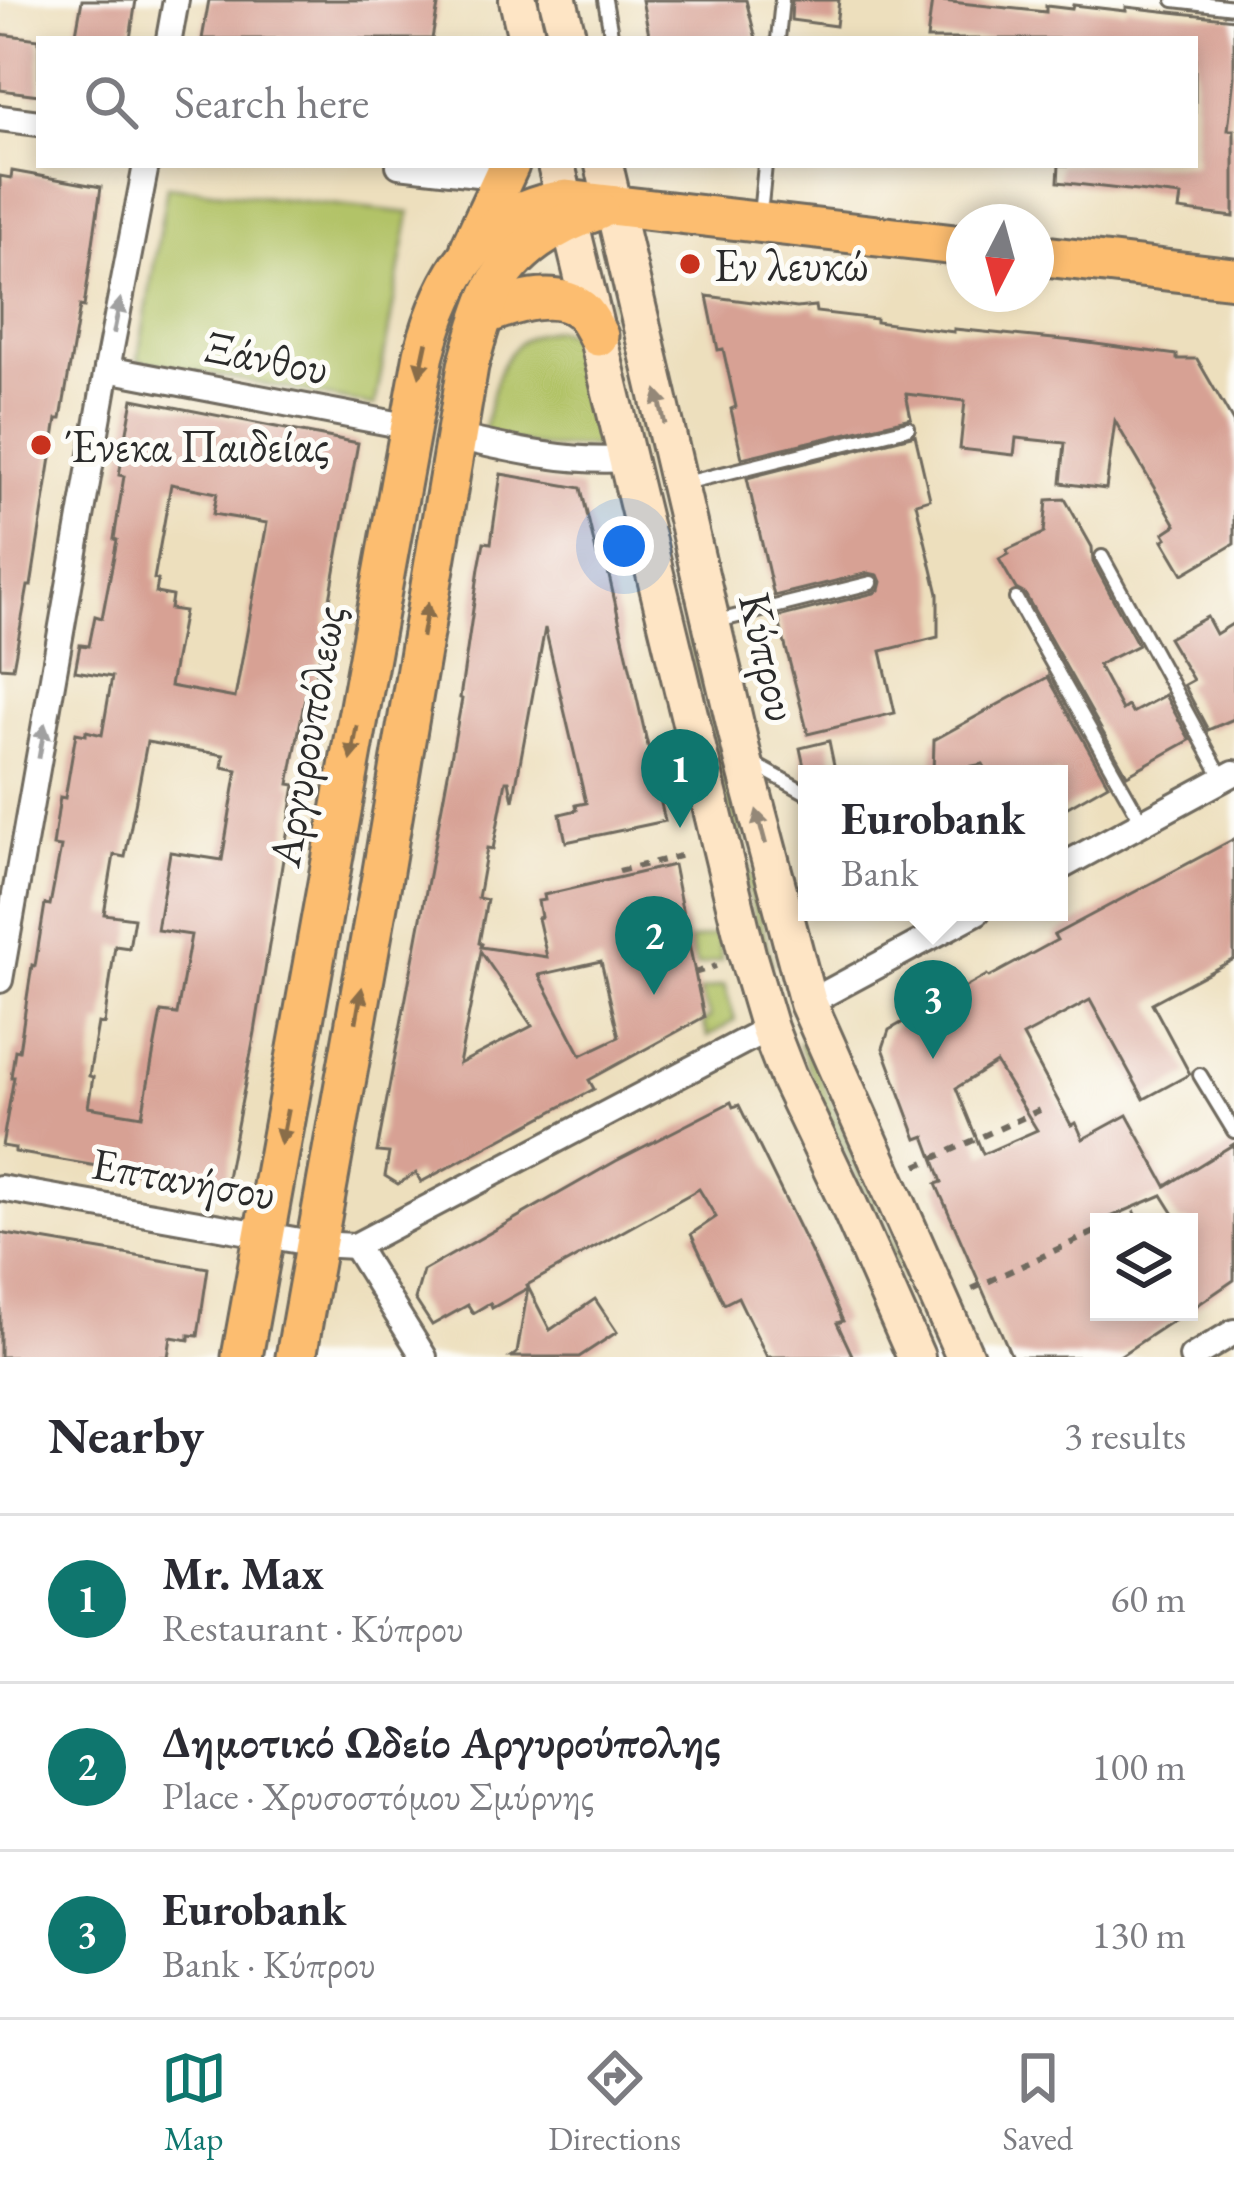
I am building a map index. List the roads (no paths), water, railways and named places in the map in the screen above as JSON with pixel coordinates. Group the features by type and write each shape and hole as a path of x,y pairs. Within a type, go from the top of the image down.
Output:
{"main road":[{"path":"518,0 526,36"},
{"path":"558,0 567,36"},
{"name":"Κύπρου","path":"605,168 742,758 796,933 808,1003 965,1357"},
{"path":"469,253 506,171"},
{"path":"296,1357 336,1245 456,437 468,366 493,290 506,269 551,230 564,194 614,205 946,244"},
{"name":"Κύπρου","path":"564,194 747,954 769,1028 916,1357"},
{"name":"Αργυρουπόλεως","path":"242,1357 435,313 469,253 523,212 564,194"},
{"path":"1054,257 1234,278"},
{"path":"484,315 519,303 555,300 580,309 598,336"}],"street":[{"path":"170,36 176,0"},
{"path":"0,118 36,122"},
{"path":"0,980 145,168"},
{"path":"452,168 506,171"},
{"name":"Ξάνθου","path":"107,370 411,427"},
{"path":"456,437 596,461 627,459"},
{"path":"1068,863 1228,776"},
{"path":"808,1003 960,921"},
{"path":"424,1357 336,1245 769,1028"},
{"name":"Επτανήσου","path":"0,1188 336,1245"},
{"path":"1192,1357 1229,1343"}],"lane":[{"path":"605,0 611,34"},
{"path":"778,36 782,0"},
{"path":"1174,0 1234,7"},
{"path":"759,222 765,168"},
{"path":"680,484 908,428"},
{"path":"1102,557 1228,776"},
{"path":"711,622 871,583"},
{"path":"1016,599 1143,823"},
{"path":"742,758 798,788"},
{"path":"1200,1075 1234,1131"}],"place":[{"name":"Εν λευκώ","path":"690,264"},
{"name":"Ένεκα Παιδείας","path":"41,445"},
{"name":"Mr. Max","path":"680,828"},
{"name":"Δημοτικό Ωδείο Αργυρούπολης","path":"654,995"},
{"name":"Eurobank","path":"933,1059"}]}
